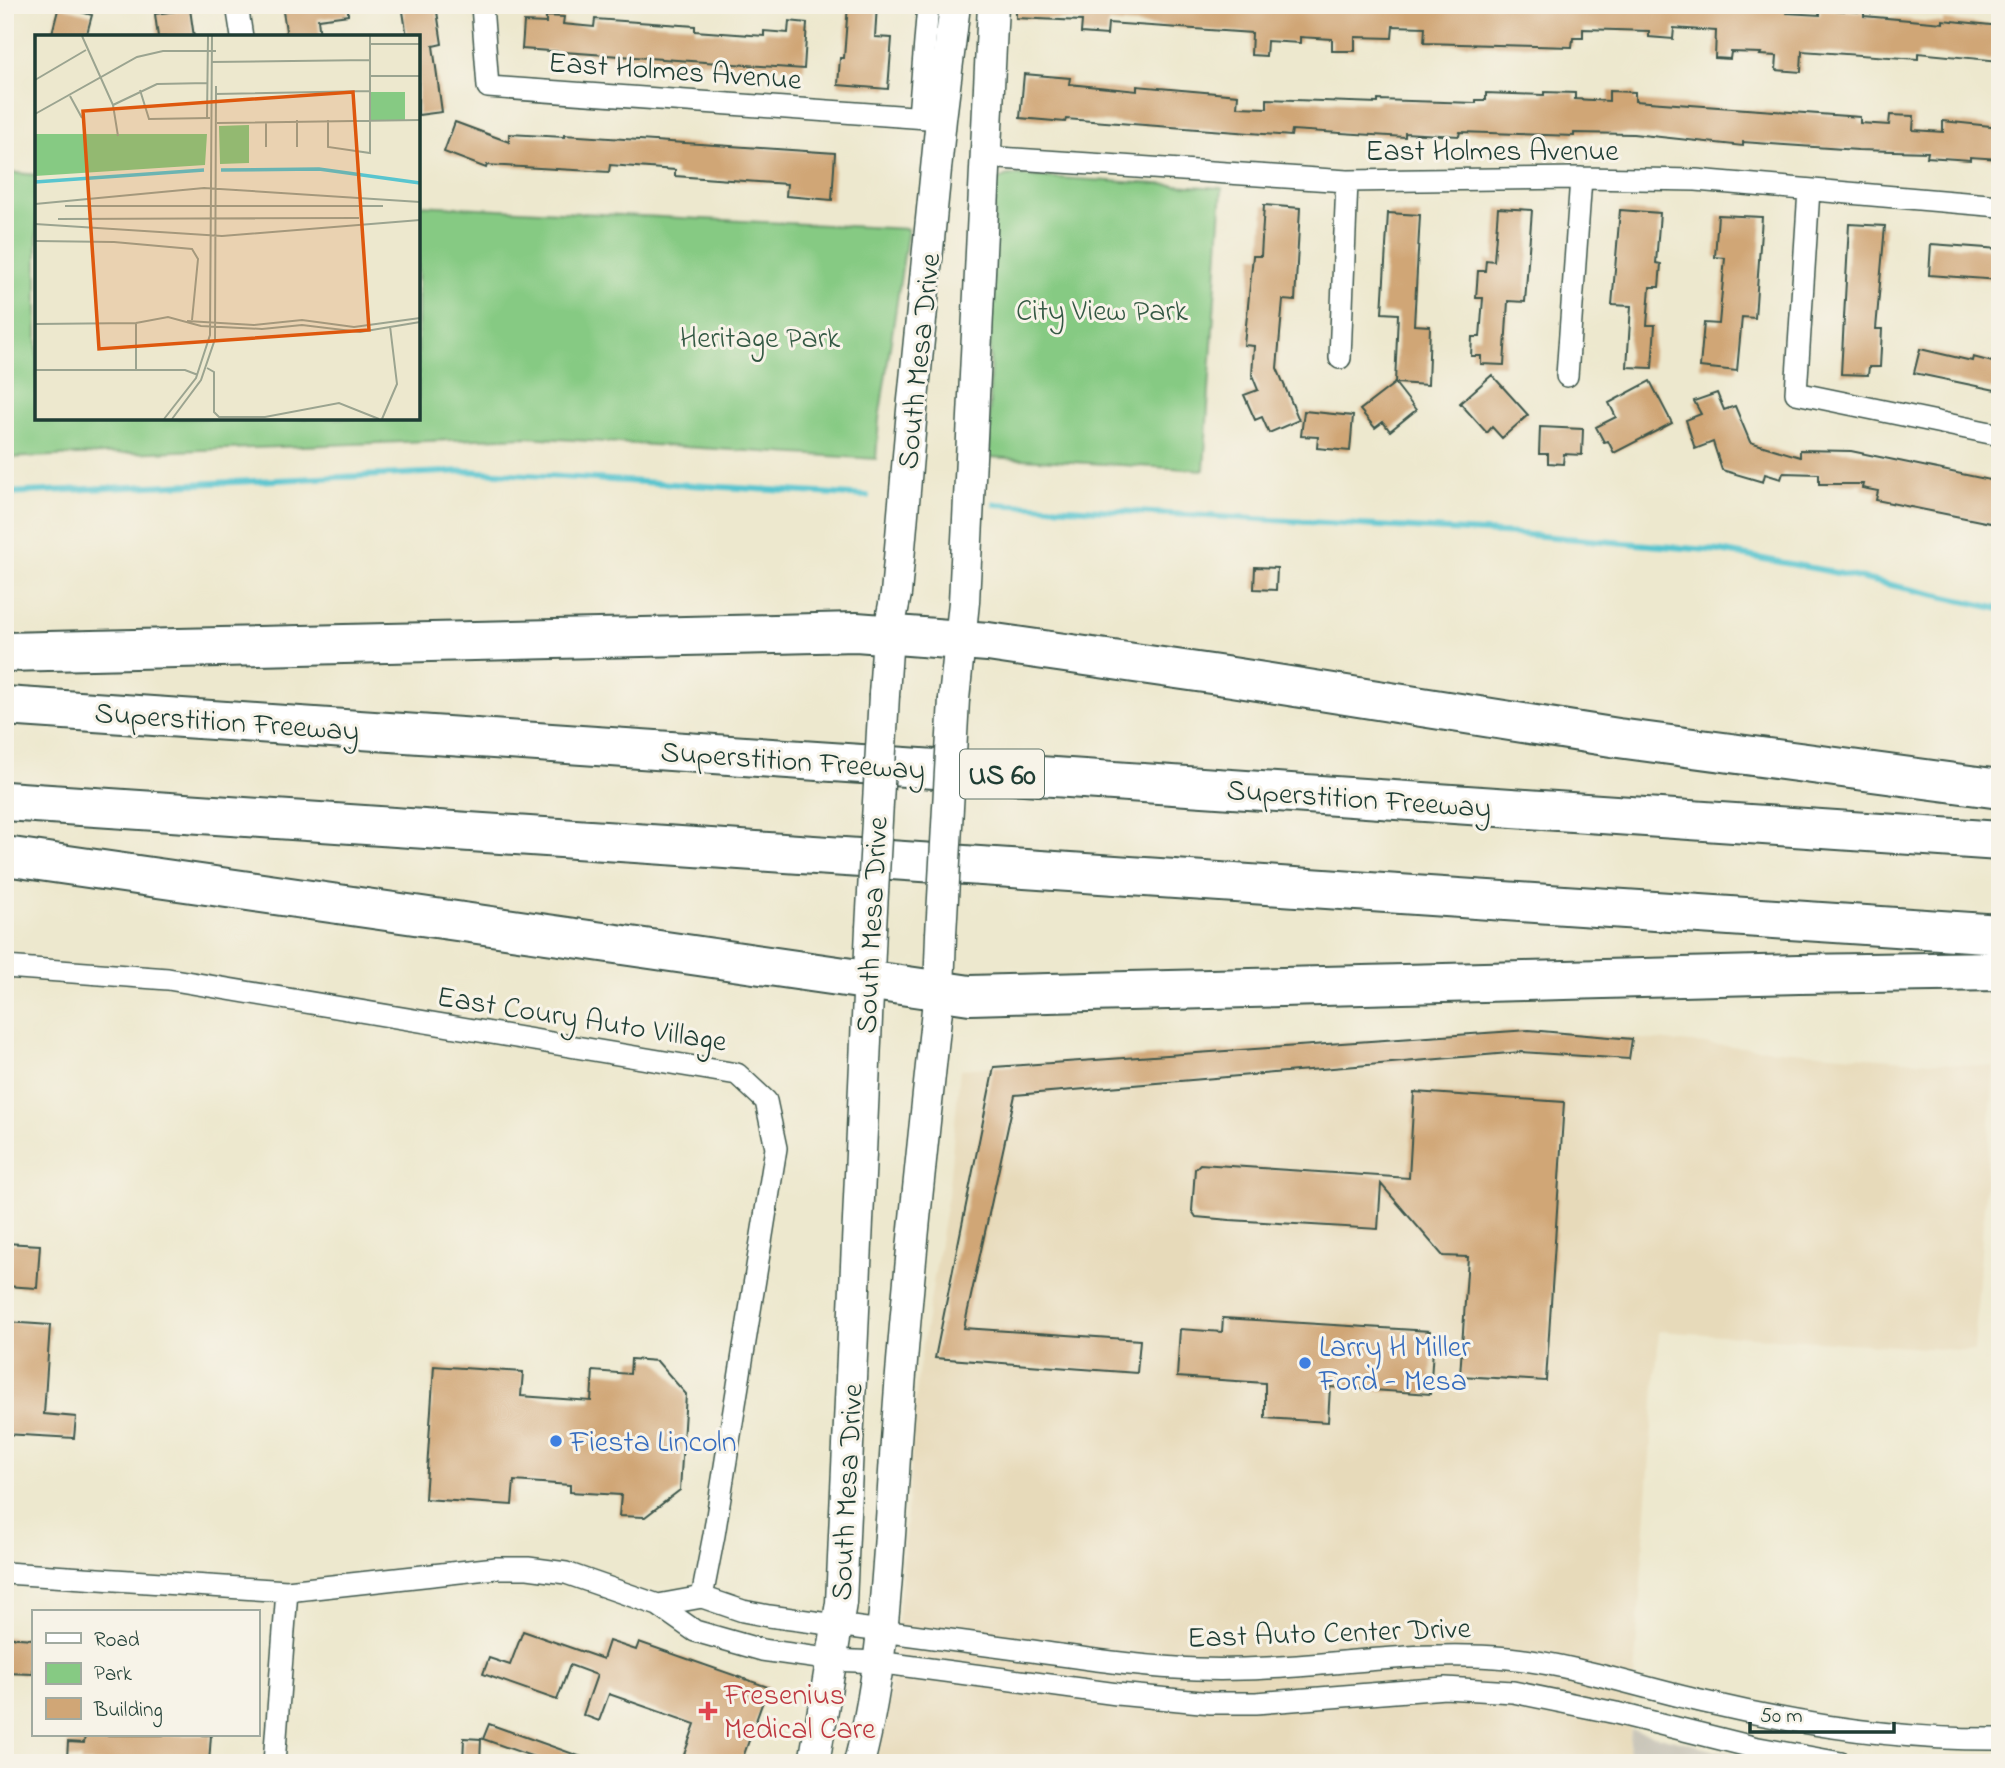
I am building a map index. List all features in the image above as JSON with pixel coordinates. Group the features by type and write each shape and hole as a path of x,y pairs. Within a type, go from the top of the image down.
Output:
{"highway":[{"path":"5,652 856,632 961,640 1232,677 1618,738 2000,789"},
{"name":"Superstition Freeway","path":"5,706 2000,841"},
{"path":"5,801 2000,934"},
{"path":"5,856 970,996 2000,971"}],"main road":[{"name":"South Mesa Drive","path":"814,1763 841,1603 870,928 888,635 896,594 930,118 955,5"},
{"name":"South Mesa Drive","path":"859,1763 881,1631 900,1391 939,991 954,699 961,640 993,5"}],"street":[{"path":"237,5 242,35"},
{"name":"East Holmes Avenue","path":"482,5 488,87 930,118"},
{"name":"South Mesa Drive","path":"928,5 930,118"},
{"name":"East Holmes Avenue","path":"984,157 1347,181 1581,178 1696,180 1868,197 2000,206"},
{"path":"1567,376 1581,178"},
{"path":"1340,358 1347,181"},
{"path":"1809,190 1796,393 2000,435"},
{"name":"East Coury Auto Village","path":"5,967 168,979 737,1074 766,1101 776,1148 702,1597"},
{"name":"East Auto Center Drive","path":"5,1573 287,1591 496,1567 528,1568 566,1573 659,1605 695,1631 762,1650 833,1660 877,1662 1116,1694 1211,1703 1256,1703 1445,1688 1513,1692 1616,1713 1753,1747 1841,1763"},
{"path":"274,1763 287,1591"},
{"name":"East Auto Center Drive","path":"659,1605 702,1597 743,1611 838,1626 1107,1661 1198,1669 1304,1666 1434,1655 1510,1658 1794,1723 1895,1736 1960,1740 2000,1739"}],"shaded area":[{"path":"1529,1030 1994,1067 1974,1351 1659,1331 1628,1763 874,1763 888,1705 900,1597 918,1373 948,1195 960,1069"},
{"path":"1631,1729 1716,1750 1789,1763 1628,1763"}],"green space":[{"name":"Heritage Park","path":"5,172 35,175 35,420 420,420 420,205 908,229 879,419 876,459 526,437 5,458"},
{"name":"City View Park","path":"1010,175 1222,188 1204,470 989,457 991,286 996,182"}],"building":[{"path":"282,5 348,5 348,15 318,19 320,35 287,35"},
{"path":"402,5 436,5 442,44 433,46 442,112 420,115 420,35 407,35"},
{"path":"848,5 877,5 875,37 892,38 888,89 838,85 840,58 844,58"},
{"path":"1016,5 1696,5 1773,10 1774,5 1788,5 1787,13 1820,15 1820,9 1864,12 1864,16 2000,26 2000,61 1918,53 1918,59 1802,51 1801,72 1776,70 1777,56 1760,55 1761,53 1731,52 1730,59 1715,58 1716,31 1674,28 1673,39 1649,37 1649,31 1583,29 1583,38 1573,38 1572,47 1424,43 1425,27 1393,26 1392,38 1355,37 1355,51 1332,51 1332,39 1300,37 1300,43 1267,41 1266,56 1251,55 1252,33 1108,23 1107,35 1081,33 1082,21 1016,18"},
{"path":"59,6 92,15 87,35 52,35"},
{"path":"190,9 194,35 158,35 155,14"},
{"path":"546,16 564,17 563,24 594,27 595,19 695,26 695,31 764,36 764,31 788,33 789,21 807,23 804,69 522,49 524,22 546,23"},
{"path":"1024,74 1070,78 1069,84 1137,91 1137,86 1238,95 1237,107 1267,108 1267,99 1476,103 1476,100 1486,100 1486,93 1544,95 1544,92 1575,93 1575,99 1609,101 1609,91 1635,92 1635,101 1860,117 1860,123 1889,125 1890,115 1914,116 1913,130 1943,132 1943,121 2000,127 2000,159 1970,157 1970,160 1927,157 1928,152 1743,142 1743,146 1633,134 1574,133 1574,136 1460,132 1459,136 1405,133 1405,137 1292,130 1291,136 1066,119 1065,122 1020,118"},
{"path":"455,122 509,142 509,134 564,135 835,153 832,200 786,196 787,184 675,176 675,170 610,165 609,172 487,165 486,168 444,152"},
{"path":"1264,205 1300,208 1295,301 1283,300 1277,368 1299,420 1269,433 1262,417 1255,420 1244,395 1258,390 1252,375 1254,346 1244,345 1253,256 1261,256"},
{"path":"1498,208 1532,210 1525,302 1508,301 1504,365 1481,364 1481,356 1471,356 1472,337 1480,337 1483,298 1476,298 1478,271 1485,271 1486,260 1494,261"},
{"path":"1620,210 1660,213 1656,263 1661,264 1659,287 1650,287 1647,325 1655,325 1652,368 1627,367 1631,306 1612,305"},
{"path":"1388,213 1420,215 1414,325 1430,326 1428,385 1395,383 1398,314 1382,313"},
{"path":"1718,215 1762,217 1755,318 1742,317 1737,371 1700,367 1704,323 1719,324 1725,258 1715,257"},
{"path":"1849,224 1885,226 1876,329 1882,329 1880,367 1869,367 1868,375 1841,374"},
{"path":"1931,244 2000,249 2000,280 1929,275"},
{"path":"1920,349 1972,361 1973,357 2000,364 2000,391 1914,373"},
{"path":"1492,375 1528,415 1502,438 1492,427 1487,433 1460,403"},
{"path":"1650,381 1672,423 1614,453 1596,427 1616,417 1609,403"},
{"path":"1395,383 1416,410 1390,431 1383,422 1375,428 1360,410"},
{"path":"1717,393 1724,410 1735,406 1750,442 1800,457 1800,450 1851,451 2000,482 2000,525 1876,500 1878,491 1862,488 1863,484 1819,484 1819,474 1783,473 1781,479 1765,474 1763,482 1722,470 1713,442 1695,449 1686,420 1701,414 1694,401"},
{"path":"1304,411 1353,416 1350,451 1317,448 1318,437 1301,436"},
{"path":"1540,427 1583,429 1582,455 1564,454 1563,464 1548,463 1548,454 1539,454"},
{"path":"1255,567 1277,568 1276,590 1254,589"},
{"path":"1529,1030 1632,1039 1629,1059 1521,1052 1015,1095 964,1328 1140,1340 1137,1373 935,1358 994,1067"},
{"path":"1414,1092 1564,1102 1546,1381 1460,1376 1468,1257 1443,1256 1381,1184 1378,1229 1196,1217 1192,1211 1195,1169 1200,1164 1409,1178"},
{"path":"5,1243 40,1245 37,1288 5,1286"},
{"name":"Larry H Miller Ford - Mesa","path":"1223,1318 1430,1331 1429,1349 1433,1349 1430,1394 1330,1387 1328,1422 1265,1418 1265,1383 1177,1377 1180,1329 1222,1332"},
{"path":"6,1322 50,1325 44,1414 76,1417 74,1438 5,1434"},
{"name":"Fiesta Lincoln","path":"631,1359 657,1361 686,1394 680,1490 645,1517 619,1516 621,1495 570,1492 570,1485 514,1481 512,1505 425,1499 434,1366 523,1372 521,1396 591,1401 593,1371 630,1374"},
{"name":"Fresenius Medical Care","path":"523,1631 603,1659 609,1641 636,1650 639,1642 768,1687 741,1763 681,1763 695,1724 609,1694 599,1721 583,1715 597,1675 570,1665 557,1700 483,1674 489,1658 510,1665"},
{"path":"5,1637 32,1639 32,1674 5,1673"},
{"path":"489,1724 593,1761 551,1763 483,1739"},
{"path":"85,1736 211,1736 209,1763 80,1763 81,1759 67,1758 68,1742 84,1743"},
{"path":"464,1738 481,1739 480,1763 463,1763"}],"waterway":[{"path":"5,493 466,471 867,496"},
{"path":"995,504 1518,534 1720,551 1823,570 2000,609"}],"place":[{"name":"Larry H Miller Ford - Mesa","path":"1305,1363"},
{"name":"Fiesta Lincoln","path":"556,1441"},
{"name":"Fresenius Medical Care","path":"708,1711"}]}
